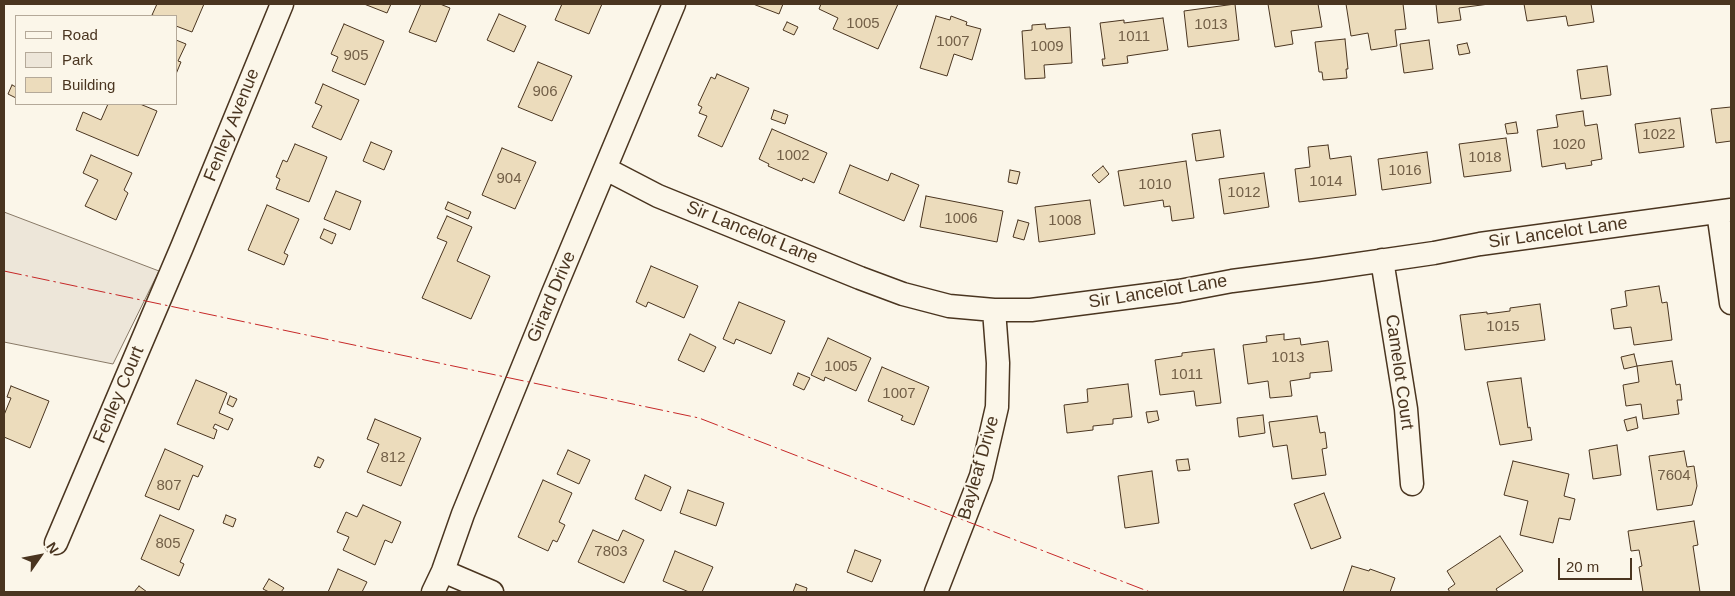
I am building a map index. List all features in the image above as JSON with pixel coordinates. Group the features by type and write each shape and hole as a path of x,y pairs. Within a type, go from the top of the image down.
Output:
{"street":[{"name":"Fenley Avenue","path":"182,247 282,4"},
{"name":"Girard Drive","path":"434,592 463,514 553,293 674,4"},
{"name":"Sir Lancelot Lane","path":"606,169 658,196 903,294 949,306 994,310 1031,310 1179,291 1232,281 1480,244 1676,216 1725,211"},
{"path":"1725,211 1731,303"},
{"name":"Fenley Court","path":"56,544 182,247"},
{"name":"Camelot Court","path":"1382,260 1406,409 1412,484"},
{"name":"Bayleaf Drive","path":"936,592 981,476 997,407 998,363 994,310"},
{"path":"443,571 492,592"}],"green space":[{"path":"4,212 159,271 113,364 4,342"}],"building":[{"path":"157,4 204,4 192,32 178,27 178,15 152,15"},
{"path":"364,4 391,4 387,13"},
{"path":"421,4 440,4 450,8 436,42 409,32"},
{"path":"562,4 602,4 589,34 555,20"},
{"path":"753,4 783,4 779,14"},
{"path":"821,4 898,4 878,49 833,29 838,18 819,9"},
{"path":"1235,4 1239,40 1188,47 1184,11"},
{"path":"1268,4 1318,4 1322,27 1291,31 1293,44 1275,47"},
{"path":"1346,4 1403,4 1406,29 1395,30 1397,46 1371,50 1368,33 1351,36"},
{"path":"1436,4 1489,4 1459,8 1461,20 1438,23"},
{"path":"1524,4 1591,4 1594,22 1568,26 1566,16 1527,21"},
{"path":"499,14 526,26 514,52 487,40"},
{"path":"936,16 950,20 951,16 967,22 966,25 981,29 972,60 954,54 947,76 920,68"},
{"path":"1163,18 1168,50 1127,56 1128,63 1103,66 1102,59 1105,59 1100,23 1124,20 1124,23"},
{"path":"787,22 798,27 794,35 783,30"},
{"path":"344,24 384,41 365,85 332,71 338,57 331,54"},
{"path":"1045,24 1046,29 1070,27 1072,63 1044,65 1045,78 1025,79 1022,31 1032,30 1032,25"},
{"path":"1345,39 1347,78 1323,80 1322,72 1319,72 1315,42"},
{"path":"1429,40 1433,69 1404,73 1400,44"},
{"path":"178,41 186,44 178,61"},
{"path":"1467,43 1470,53 1459,55 1457,45"},
{"path":"538,62 572,76 552,121 518,107"},
{"path":"1607,66 1611,95 1581,99 1577,70"},
{"path":"717,74 749,88 722,147 698,136 707,116 699,113 702,107 698,105 711,77 715,79"},
{"path":"323,84 359,100 341,140 312,127 322,106 315,103"},
{"path":"12,85 15,86 15,98 8,94"},
{"path":"108,105 142,105 157,111 138,156 76,130 83,112 101,120"},
{"path":"1731,107 1731,141 1716,143 1711,109"},
{"path":"774,110 788,115 785,124 771,119"},
{"path":"1583,111 1585,126 1597,124 1602,159 1591,161 1592,165 1566,169 1565,163 1542,167 1537,130 1558,127 1556,115"},
{"path":"1680,118 1684,147 1639,153 1635,124"},
{"path":"1516,122 1518,133 1507,134 1505,124"},
{"path":"772,129 827,153 814,183 803,178 802,181 768,166 769,164 759,159"},
{"path":"1220,130 1224,157 1196,161 1192,134"},
{"path":"1506,138 1511,171 1464,177 1459,144"},
{"path":"371,142 392,151 384,170 363,161"},
{"path":"295,144 327,157 309,202 276,189 280,179 276,177 283,160 287,162"},
{"path":"1328,145 1330,159 1351,156 1356,195 1299,202 1295,169 1310,167 1308,147"},
{"path":"502,148 536,162 515,209 482,195"},
{"path":"1427,152 1431,183 1382,190 1378,159"},
{"path":"91,155 132,173 124,190 128,193 116,220 85,206 98,180 83,173"},
{"path":"1186,161 1194,218 1172,221 1170,206 1164,207 1163,200 1124,206 1118,171"},
{"path":"850,165 888,181 891,173 919,185 904,221 839,193"},
{"path":"1103,166 1109,174 1099,183 1092,175"},
{"path":"1010,170 1020,172 1017,184 1008,182"},
{"path":"1264,173 1269,207 1224,214 1219,179"},
{"path":"336,191 361,201 350,230 324,219"},
{"path":"926,196 1003,211 997,242 920,227"},
{"path":"1090,200 1095,234 1039,242 1035,207"},
{"path":"448,202 471,212 468,219 445,209"},
{"path":"267,205 299,219 284,253 288,255 284,265 248,250"},
{"path":"447,216 472,227 457,261 490,276 471,319 422,298 447,242 437,238"},
{"path":"1018,220 1029,223 1024,240 1013,237"},
{"path":"324,229 336,234 332,244 320,238"},
{"path":"651,266 698,286 684,318 648,302 646,307 636,302"},
{"path":"1659,286 1662,303 1667,302 1672,340 1634,345 1631,327 1614,329 1611,309 1627,306 1625,291"},
{"path":"739,302 785,321 771,354 736,339 734,344 723,339"},
{"path":"1540,304 1545,340 1465,350 1460,315 1510,311 1510,308"},
{"path":"690,334 716,347 704,372 678,360"},
{"path":"1284,334 1284,340 1300,338 1301,345 1328,341 1332,371 1310,373 1310,378 1290,381 1292,396 1270,398 1268,381 1248,384 1243,345 1267,342 1266,336"},
{"path":"828,338 871,358 856,391 825,377 824,381 811,375"},
{"path":"1214,349 1221,403 1196,406 1194,391 1160,395 1155,360 1182,356 1182,353"},
{"path":"1634,354 1637,366 1624,369 1621,357"},
{"path":"1672,361 1676,385 1680,384 1682,400 1677,400 1679,414 1643,419 1641,404 1626,406 1623,385 1639,382 1637,366"},
{"path":"882,367 929,387 914,425 901,420 903,416 868,401"},
{"path":"798,373 810,378 804,390 793,385"},
{"path":"1521,378 1528,428 1530,427 1532,440 1500,445 1487,382"},
{"path":"196,380 227,393 219,413 233,419 228,430 215,424 213,428 217,430 214,439 177,424"},
{"path":"1128,384 1132,417 1113,419 1113,424 1093,426 1093,430 1067,433 1064,405 1088,402 1087,389"},
{"path":"11,386 49,401 30,448 4,437 4,415 11,398 7,397"},
{"path":"230,396 237,399 233,407 227,404"},
{"path":"1157,411 1159,420 1148,423 1146,412"},
{"path":"1263,415 1265,433 1239,437 1237,418"},
{"path":"1317,416 1320,433 1325,432 1327,448 1322,449 1326,475 1292,479 1287,445 1273,447 1269,422"},
{"path":"1636,417 1638,428 1627,431 1624,420"},
{"path":"375,419 421,438 401,486 367,472 379,444 367,439"},
{"path":"1617,445 1621,475 1593,479 1589,450"},
{"path":"165,449 203,466 198,477 193,475 179,510 145,496"},
{"path":"568,450 590,460 579,484 557,474"},
{"path":"1684,451 1687,467 1694,466 1697,486 1692,505 1657,510 1649,456"},
{"path":"318,457 324,460 320,468 314,466"},
{"path":"1188,459 1190,470 1178,471 1176,460"},
{"path":"1513,461 1569,474 1564,496 1575,499 1570,520 1559,518 1553,543 1520,535 1528,501 1504,495"},
{"path":"1152,471 1159,523 1125,528 1118,476"},
{"path":"645,475 671,487 661,511 635,499"},
{"path":"543,480 572,493 559,522 565,525 557,542 553,540 548,551 518,537"},
{"path":"688,490 724,503 716,526 680,513"},
{"path":"1324,493 1341,538 1311,549 1294,504"},
{"path":"363,505 401,522 392,543 385,540 375,565 343,550 349,537 337,532 346,512 357,517"},
{"path":"160,515 194,530 180,562 184,564 179,576 141,559"},
{"path":"226,515 236,519 233,527 223,523"},
{"path":"1694,521 1698,545 1693,546 1700,592 1643,592 1639,567 1642,566 1639,550 1631,551 1628,531"},
{"path":"593,530 618,541 623,530 644,540 624,583 578,562"},
{"path":"1500,536 1523,571 1496,589 1498,592 1450,592 1448,589 1455,584 1447,571"},
{"path":"855,550 881,560 872,582 847,572"},
{"path":"675,551 713,567 702,592 689,592 663,581"},
{"path":"1352,566 1369,571 1370,569 1395,578 1390,592 1343,592"},
{"path":"338,569 367,582 362,592 328,592"},
{"path":"269,579 284,588 281,592 269,592 263,589"},
{"path":"796,584 807,588 806,592 793,592"},
{"path":"139,586 147,592 134,592"}],"power":[{"path":"4,271 699,418 1150,592"}]}
